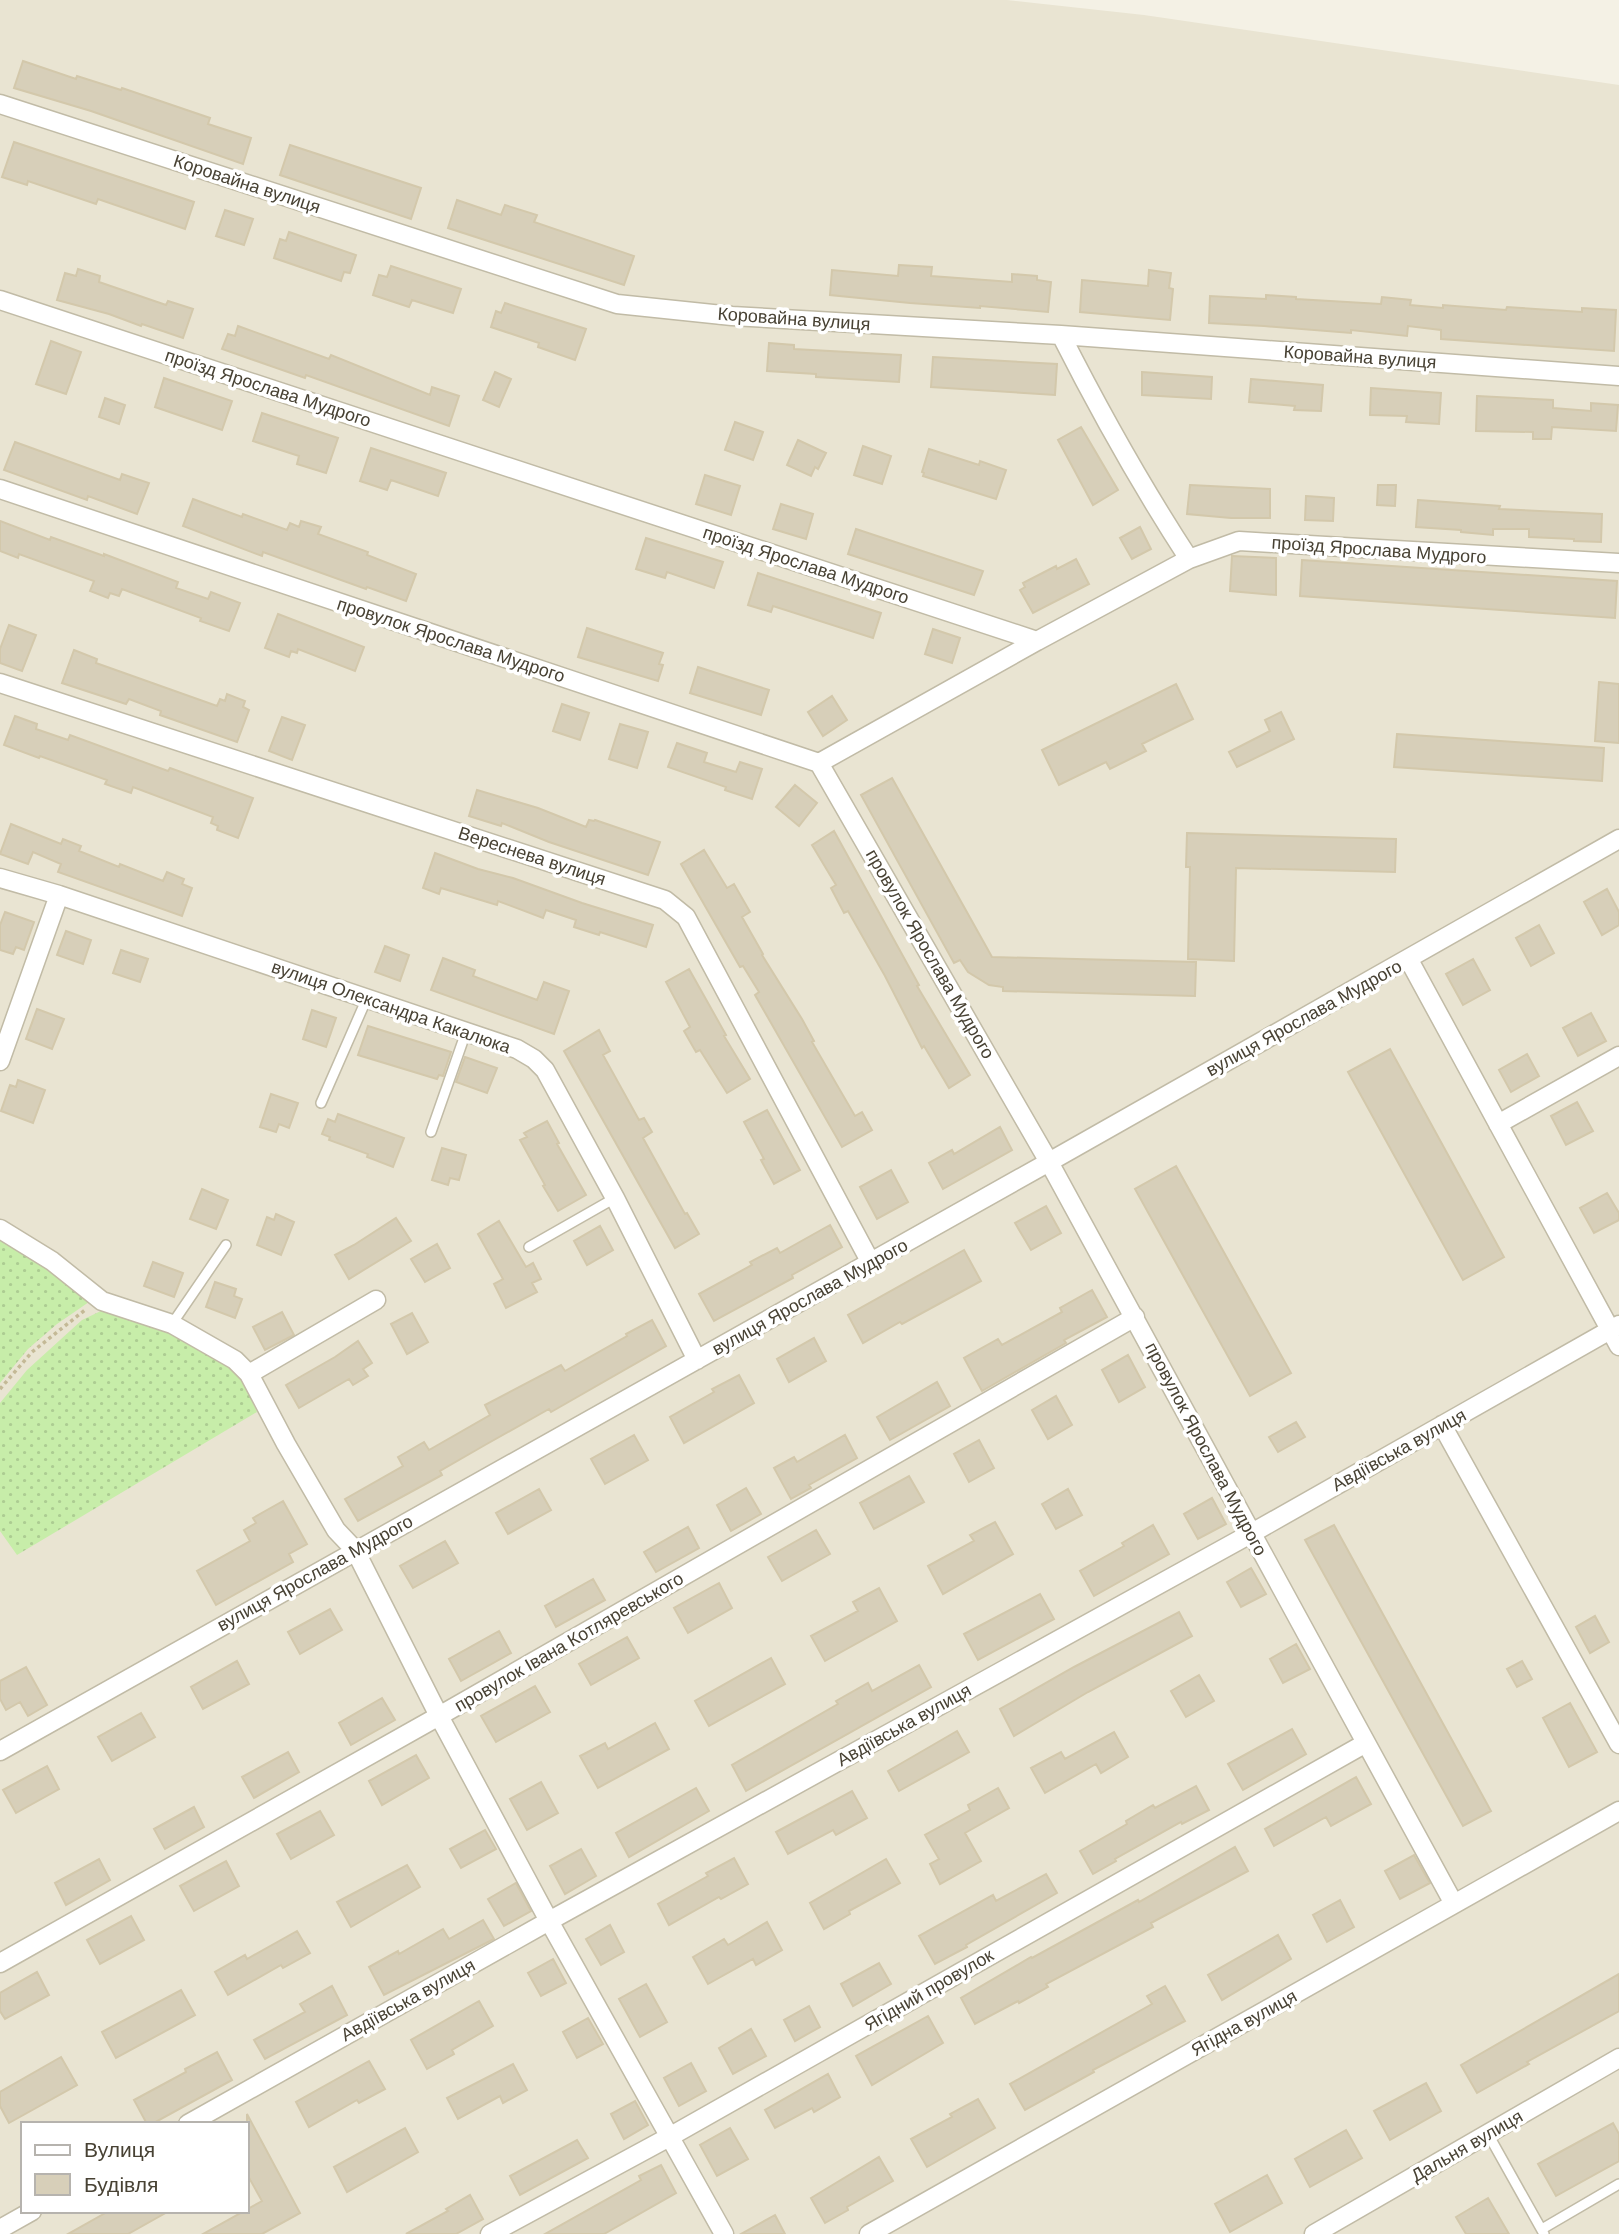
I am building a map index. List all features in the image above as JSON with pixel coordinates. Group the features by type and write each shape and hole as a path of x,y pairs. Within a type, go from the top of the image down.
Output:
{"street":[{"name":"Коровайна вулиця","path":"0,104 617,304 732,316 1061,335 1619,376"},
{"name":"проїзд Ярослава Мудрого","path":"0,300 1037,641 1189,559 1239,541 1619,564"},
{"path":"1061,335 1098,409 1189,559"},
{"name":"провулок Ярослава Мудрого","path":"0,489 819,763 1049,1162 1454,1904"},
{"path":"819,763 1037,641"},
{"name":"Вереснева вулиця","path":"0,683 665,900 686,917 871,1263"},
{"name":"вулиця Ярослава Мудрого","path":"0,1751 1409,960 1619,839"},
{"name":"вулиця Олександра Какалюка","path":"0,878 59,895 517,1049 534,1059 545,1070 615,1198 697,1360"},
{"path":"0,1061 59,895"},
{"path":"1409,960 1616,1334"},
{"path":"1498,1124 1619,1056"},
{"path":"0,1229 52,1261 102,1301 172,1324 235,1360 249,1374 336,1530 355,1550 439,1716 549,1921 724,2234"},
{"path":"249,1374 376,1300"},
{"name":"провулок Івана Котляревського","path":"0,1962 439,1716 1135,1317"},
{"name":"Авдіївська вулиця","path":"192,2122 1442,1425 1616,1334"},
{"path":"1442,1425 1619,1744"},
{"name":"Ягідний провулок","path":"490,2234 671,2136 1366,1743"},
{"name":"Ягідна вулиця","path":"869,2234 1619,1811"},
{"name":"Дальня вулиця","path":"1314,2234 1619,2058"},
{"path":"0,2229 28,2213"}],"lane":[{"path":"321,1103 366,998"},
{"path":"431,1132 466,1032"},
{"path":"529,1247 615,1198"},
{"path":"172,1324 226,1245"},
{"path":"1488,2134 1543,2232 1619,2183"}],"path":[{"path":"0,1389 32,1352 61,1327 90,1306 102,1301"}],"shaded area":[{"path":"0,0 1007,0 1144,15 1619,85 1619,2234 0,2234"}],"green space":[{"path":"0,1236 80,1291 89,1302 57,1324 28,1349 0,1383"},
{"path":"105,1309 166,1329 208,1352 240,1375 257,1412 17,1555 0,1531 0,1403 27,1370 82,1320"}],"building":[{"path":"23,61 76,79 77,76 121,90 122,88 210,118 208,124 251,138 243,164 91,111 14,88"},
{"path":"14,142 194,202 185,229 98,199 96,204 28,181 27,185 2,177"},
{"path":"290,145 421,188 411,219 280,175"},
{"path":"457,200 501,215 505,205 537,215 534,222 634,256 624,285 448,228"},
{"path":"225,210 253,219 244,245 216,236"},
{"path":"289,232 356,255 350,273 344,272 341,281 274,258 280,239 286,241"},
{"path":"899,265 932,267 931,276 1012,282 1012,274 1037,276 1037,280 1051,282 1048,312 830,295 832,270 898,276"},
{"path":"391,266 461,289 453,313 412,300 409,307 373,295 379,275 387,277"},
{"path":"78,269 100,276 99,282 166,305 168,301 193,309 183,338 57,300 65,273 76,276"},
{"path":"1149,270 1171,273 1169,288 1173,289 1170,320 1080,312 1082,280 1148,286"},
{"path":"1266,295 1381,304 1382,297 1411,300 1410,305 1443,308 1443,305 1506,310 1507,307 1582,312 1582,308 1616,310 1614,351 1441,339 1441,330 1408,326 1407,336 1351,330 1351,333 1209,323 1210,296 1266,299"},
{"path":"505,303 586,329 575,360 538,347 539,343 491,327 496,311 501,313"},
{"path":"238,326 329,359 331,355 430,395 432,387 459,396 449,426 306,375 305,378 222,349 228,334 235,336"},
{"path":"51,341 81,352 66,394 36,384"},
{"path":"769,343 794,345 794,349 901,355 899,382 767,371"},
{"path":"933,357 1057,364 1055,395 931,387"},
{"path":"495,372 511,379 499,407 483,400"},
{"path":"1142,372 1212,377 1211,399 1142,395"},
{"path":"164,378 232,401 222,430 155,407"},
{"path":"1251,379 1323,385 1321,411 1294,410 1295,406 1249,402"},
{"path":"1371,388 1441,393 1439,424 1406,422 1407,416 1370,415"},
{"path":"1477,396 1553,400 1553,408 1591,411 1591,403 1618,405 1616,431 1552,427 1551,439 1533,439 1533,432 1476,431"},
{"path":"105,398 125,405 119,424 99,417"},
{"path":"262,413 338,438 326,473 297,464 299,456 253,441"},
{"path":"735,422 763,432 753,460 725,450"},
{"path":"1081,427 1118,490 1093,505 1058,440"},
{"path":"798,440 826,453 811,476 787,465"},
{"path":"15,442 120,480 122,474 149,483 137,514 88,496 87,500 4,470"},
{"path":"863,446 891,456 882,484 854,475"},
{"path":"371,448 446,473 438,496 391,480 387,490 360,481"},
{"path":"929,449 979,465 980,461 1006,470 996,499 923,476"},
{"path":"705,475 740,486 731,515 696,504"},
{"path":"1190,485 1270,489 1270,518 1187,514"},
{"path":"1378,485 1396,485 1395,506 1377,505"},
{"path":"1306,496 1334,498 1333,521 1305,520"},
{"path":"193,499 287,530 290,523 299,527 301,521 321,527 318,534 368,552 367,555 416,574 406,601 263,552 262,556 183,526"},
{"path":"1418,500 1500,506 1499,509 1602,514 1601,542 1529,537 1529,529 1493,529 1493,535 1416,527"},
{"path":"781,504 813,514 806,539 773,529"},
{"path":"0,521 50,540 51,537 104,554 178,582 176,588 208,599 211,592 240,603 229,631 122,589 119,596 110,593 108,598 90,591 94,581 19,554 18,558 0,551"},
{"path":"1140,527 1151,549 1132,559 1120,538"},
{"path":"856,529 983,571 974,595 848,554"},
{"path":"646,538 723,562 714,588 667,572 665,578 636,569"},
{"path":"1232,556 1276,558 1276,595 1230,591"},
{"path":"1076,559 1089,584 1033,613 1020,590 1025,587 1023,583"},
{"path":"1302,560 1617,581 1615,618 1300,596"},
{"path":"758,573 881,613 873,638 773,606 771,612 748,605"},
{"path":"278,614 364,647 355,671 298,649 297,653 291,651 289,657 265,648"},
{"path":"9,625 36,635 22,671 0,663 0,649"},
{"path":"587,628 663,653 659,664 663,665 658,681 578,657"},
{"path":"933,629 960,638 952,663 925,654"},
{"path":"74,650 97,659 96,663 217,706 220,699 225,701 227,694 245,701 243,707 249,710 237,742 160,715 161,711 129,699 126,704 62,683"},
{"path":"698,667 769,690 761,715 690,693"},
{"path":"1599,682 1619,684 1619,743 1595,741"},
{"path":"1176,684 1193,719 1142,744 1146,751 1110,769 1106,762 1059,785 1042,750"},
{"path":"832,696 847,720 823,736 808,712"},
{"path":"562,704 589,713 580,740 553,731"},
{"path":"1281,712 1294,739 1237,767 1229,752 1270,731 1265,720"},
{"path":"15,716 37,724 36,729 68,740 70,735 168,771 170,768 253,798 238,838 217,830 218,826 211,823 213,817 133,787 131,793 105,784 107,780 4,745"},
{"path":"282,717 305,725 292,760 269,751"},
{"path":"620,724 648,732 637,768 609,759"},
{"path":"1397,734 1604,748 1602,781 1394,767"},
{"path":"677,743 707,753 704,762 736,772 740,762 762,769 752,799 668,767"},
{"path":"892,778 992,957 1196,962 1195,996 1003,991 1003,987 989,985 968,972 960,960 954,963 861,795"},
{"path":"795,785 817,803 799,826 776,807"},
{"path":"477,790 538,808 586,827 589,820 595,820 660,842 648,875 549,842 502,823 501,826 469,816"},
{"path":"11,824 61,844 63,839 81,846 79,851 163,881 167,872 184,879 182,884 192,888 182,916 58,872 61,864 33,852 28,864 0,854"},
{"path":"834,831 919,985 917,986 970,1075 949,1088 924,1046 922,1048 848,911 844,913 831,888 836,885 812,845"},
{"path":"1187,833 1396,839 1395,872 1236,868 1234,961 1188,959 1190,867 1186,867"},
{"path":"704,850 727,888 734,884 750,912 742,917 762,955 802,1019 814,1041 812,1042 855,1116 862,1112 872,1130 842,1147 755,995 759,992 743,966 740,967 681,864"},
{"path":"435,853 653,925 646,947 600,932 599,935 574,927 576,920 546,910 543,918 498,901 497,905 441,888 439,894 423,888"},
{"path":"1607,889 1619,912 1619,925 1602,935 1584,902"},
{"path":"5,912 34,922 24,950 16,947 13,954 0,950 0,925"},
{"path":"1539,925 1554,953 1531,966 1516,938"},
{"path":"66,931 91,940 83,964 57,955"},
{"path":"385,946 409,955 400,981 375,972"},
{"path":"121,950 148,959 140,982 113,973"},
{"path":"443,958 475,970 473,976 537,1000 544,982 569,991 554,1034 431,990"},
{"path":"1473,959 1490,990 1463,1005 1446,974"},
{"path":"689,969 750,1079 727,1093 700,1050 696,1052 684,1031 690,1027 666,982"},
{"path":"37,1009 64,1019 52,1049 26,1039"},
{"path":"312,1010 336,1018 326,1047 303,1039"},
{"path":"1591,1013 1606,1041 1578,1056 1563,1028"},
{"path":"368,1026 451,1052 443,1076 439,1075 437,1079 358,1055"},
{"path":"599,1030 610,1051 603,1055 639,1120 644,1118 652,1132 643,1138 699,1234 675,1248 564,1051"},
{"path":"1390,1049 1504,1257 1463,1280 1348,1072"},
{"path":"1527,1054 1539,1076 1511,1092 1499,1070"},
{"path":"465,1057 497,1068 487,1093 456,1082"},
{"path":"18,1080 45,1090 33,1123 1,1111 10,1085 16,1087"},
{"path":"271,1094 298,1103 289,1128 279,1124 276,1132 260,1127"},
{"path":"1577,1102 1593,1131 1566,1145 1551,1116"},
{"path":"767,1110 800,1170 774,1184 744,1122"},
{"path":"338,1114 404,1138 393,1167 367,1157 368,1154 329,1140 330,1137 322,1134 328,1119 335,1122"},
{"path":"547,1121 586,1195 558,1211 520,1140 527,1137 524,1133"},
{"path":"1000,1127 1012,1150 943,1189 929,1163 952,1150 954,1154"},
{"path":"442,1148 466,1155 459,1180 450,1178 448,1185 432,1180"},
{"path":"1176,1166 1291,1373 1250,1396 1135,1189"},
{"path":"891,1170 908,1202 877,1219 860,1187"},
{"path":"202,1189 228,1200 216,1229 190,1219"},
{"path":"1607,1193 1619,1213 1619,1220 1594,1233 1580,1208"},
{"path":"1046,1206 1061,1233 1031,1250 1015,1223"},
{"path":"276,1214 294,1222 281,1255 257,1245 267,1217 274,1220"},
{"path":"396,1218 411,1241 349,1279 335,1255"},
{"path":"499,1221 526,1267 533,1263 541,1279 532,1283 537,1292 506,1308 494,1284 503,1279 478,1234"},
{"path":"830,1225 842,1247 792,1275 793,1278 714,1321 699,1294 752,1265 750,1262 777,1248 780,1253"},
{"path":"600,1226 613,1250 587,1265 574,1241"},
{"path":"437,1244 450,1268 425,1282 411,1259"},
{"path":"964,1250 981,1281 863,1343 848,1315"},
{"path":"153,1262 183,1273 174,1297 144,1286"},
{"path":"215,1282 236,1289 234,1296 242,1299 235,1318 206,1307"},
{"path":"1092,1290 1107,1317 1064,1340 1066,1343 982,1391 964,1358 998,1339 1002,1345 1062,1312 1060,1308"},
{"path":"282,1312 294,1335 265,1350 253,1327"},
{"path":"412,1313 428,1342 407,1354 391,1324"},
{"path":"652,1320 666,1346 551,1412 549,1409 485,1445 440,1471 442,1475 358,1521 345,1499 403,1466 398,1457 424,1442 429,1450 490,1415 485,1405 561,1365 565,1371"},
{"path":"814,1338 826,1361 789,1382 777,1359"},
{"path":"358,1341 372,1363 363,1369 368,1376 353,1385 349,1379 299,1408 286,1385"},
{"path":"1128,1355 1145,1387 1119,1402 1102,1370"},
{"path":"739,1375 754,1403 684,1443 670,1417"},
{"path":"937,1382 950,1406 890,1440 877,1417"},
{"path":"1056,1396 1072,1425 1048,1439 1032,1410"},
{"path":"1296,1422 1305,1437 1278,1452 1269,1437"},
{"path":"634,1435 648,1460 605,1484 591,1459"},
{"path":"845,1435 857,1458 809,1485 811,1488 791,1499 774,1468 794,1457 797,1462"},
{"path":"979,1440 994,1468 969,1482 954,1454"},
{"path":"909,1476 924,1502 874,1529 860,1503"},
{"path":"746,1488 761,1514 731,1531 717,1505"},
{"path":"539,1489 551,1510 508,1534 496,1513"},
{"path":"1068,1489 1082,1515 1056,1529 1042,1504"},
{"path":"1212,1498 1226,1524 1198,1539 1184,1514"},
{"path":"283,1501 307,1544 289,1554 293,1562 216,1605 197,1571 250,1541 244,1530 256,1523 253,1518"},
{"path":"995,1522 1013,1554 943,1594 928,1566 974,1541 970,1535"},
{"path":"1153,1525 1169,1554 1094,1596 1080,1571 1124,1546 1122,1543"},
{"path":"1334,1525 1491,1811 1463,1826 1305,1540"},
{"path":"688,1527 699,1548 656,1572 644,1552"},
{"path":"816,1530 830,1554 782,1581 768,1557"},
{"path":"445,1541 458,1563 413,1588 400,1566"},
{"path":"1251,1568 1266,1594 1241,1607 1227,1582"},
{"path":"593,1579 605,1600 556,1627 545,1606"},
{"path":"719,1583 732,1608 688,1633 674,1608"},
{"path":"879,1588 897,1621 825,1661 811,1636 858,1611 853,1602"},
{"path":"1040,1594 1054,1619 978,1660 964,1634"},
{"path":"330,1609 342,1630 300,1654 288,1632"},
{"path":"1179,1612 1192,1636 1088,1692 1014,1736 1000,1709"},
{"path":"1595,1616 1609,1642 1590,1653 1576,1627"},
{"path":"499,1631 511,1653 461,1681 449,1659"},
{"path":"627,1637 639,1658 591,1685 579,1664"},
{"path":"1296,1644 1310,1669 1283,1683 1270,1659"},
{"path":"771,1658 785,1684 709,1726 695,1701"},
{"path":"237,1661 249,1684 203,1709 191,1687"},
{"path":"1522,1661 1532,1679 1517,1687 1507,1669"},
{"path":"919,1665 931,1687 746,1791 732,1765 838,1704 836,1701 868,1683 872,1691"},
{"path":"26,1667 47,1705 28,1716 20,1702 6,1710 0,1699 0,1681"},
{"path":"1199,1675 1214,1701 1186,1717 1171,1691"},
{"path":"535,1686 550,1712 496,1742 481,1716"},
{"path":"382,1698 395,1720 351,1745 339,1723"},
{"path":"1570,1703 1597,1752 1569,1767 1543,1718"},
{"path":"141,1713 155,1737 112,1761 98,1737"},
{"path":"655,1723 669,1749 598,1788 580,1756 605,1743 608,1749"},
{"path":"1292,1729 1306,1754 1243,1790 1228,1764"},
{"path":"957,1731 969,1752 899,1791 888,1771"},
{"path":"1114,1732 1128,1757 1101,1773 1096,1764 1045,1793 1031,1768 1061,1752 1065,1759"},
{"path":"288,1752 299,1772 254,1798 242,1777"},
{"path":"416,1755 429,1778 382,1805 369,1781"},
{"path":"47,1766 59,1789 16,1813 3,1790"},
{"path":"1356,1777 1371,1804 1331,1826 1326,1817 1274,1846 1265,1829"},
{"path":"541,1782 558,1813 527,1830 510,1799"},
{"path":"1196,1786 1209,1810 1182,1824 1181,1822 1093,1874 1080,1851 1127,1824 1126,1821 1153,1805 1155,1808"},
{"path":"696,1788 709,1811 629,1857 616,1833"},
{"path":"998,1788 1009,1808 965,1833 981,1861 940,1884 930,1864 939,1859 925,1835 970,1810 968,1805"},
{"path":"852,1791 867,1818 836,1835 833,1830 788,1854 776,1832"},
{"path":"194,1807 204,1827 165,1849 154,1829"},
{"path":"320,1811 334,1835 291,1859 277,1834"},
{"path":"485,1830 496,1849 461,1868 450,1849"},
{"path":"1235,1847 1248,1871 1151,1923 1153,1927 1046,1984 1048,1987 975,2024 961,1998 1031,1957 1138,1900 1139,1902"},
{"path":"581,1849 596,1876 565,1894 550,1866"},
{"path":"1414,1855 1430,1883 1400,1899 1385,1871"},
{"path":"734,1858 748,1884 669,1925 658,1904"},
{"path":"99,1859 110,1880 66,1905 55,1883"},
{"path":"886,1859 900,1883 849,1911 850,1914 824,1929 810,1903"},
{"path":"226,1861 239,1886 194,1911 180,1886"},
{"path":"407,1865 420,1887 351,1927 337,1902"},
{"path":"1046,1874 1057,1893 935,1964 919,1936 993,1895 996,1901"},
{"path":"516,1883 531,1911 504,1926 488,1899"},
{"path":"1340,1900 1354,1927 1327,1942 1313,1915"},
{"path":"131,1916 144,1940 100,1964 87,1940"},
{"path":"483,1920 494,1939 384,1995 369,1967 398,1951 399,1954 443,1929 449,1939"},
{"path":"767,1922 782,1950 756,1965 753,1959 708,1984 693,1957 724,1939 728,1945"},
{"path":"610,1925 624,1952 601,1965 586,1939"},
{"path":"297,1931 310,1953 283,1968 281,1965 228,1995 215,1972 245,1955 247,1959"},
{"path":"1278,1935 1291,1959 1222,2000 1208,1975"},
{"path":"553,1959 566,1983 541,1996 528,1973"},
{"path":"879,1963 891,1984 853,2006 841,1984"},
{"path":"37,1972 49,1995 5,2019 0,2011 0,1993"},
{"path":"1619,1974 1619,2011 1477,2093 1461,2065"},
{"path":"646,1984 667,2022 640,2037 619,1999"},
{"path":"332,1986 347,2015 265,2059 254,2040 305,2012 300,2004"},
{"path":"1165,1986 1185,2021 1025,2110 1010,2084 1152,2004 1147,1996"},
{"path":"181,1990 195,2015 116,2058 102,2032"},
{"path":"479,2001 493,2026 452,2050 454,2054 427,2069 411,2040"},
{"path":"809,2006 820,2027 795,2041 784,2020"},
{"path":"928,2016 943,2043 872,2085 856,2056"},
{"path":"588,2018 603,2044 577,2058 563,2032"},
{"path":"751,2029 766,2056 733,2074 719,2048"},
{"path":"217,2052 232,2080 156,2122 146,2122 134,2100 186,2072 185,2069"},
{"path":"61,2057 77,2085 9,2123 0,2106 0,2092"},
{"path":"369,2061 385,2089 359,2103 357,2100 309,2127 296,2102"},
{"path":"691,2063 706,2091 679,2106 664,2078"},
{"path":"513,2064 527,2090 503,2103 500,2096 458,2119 447,2098"},
{"path":"828,2074 840,2097 814,2112 812,2108 775,2128 765,2110"},
{"path":"1426,2083 1441,2111 1390,2140 1374,2111"},
{"path":"978,2099 995,2128 927,2167 911,2139 952,2117 950,2114"},
{"path":"635,2101 648,2125 624,2139 611,2114"},
{"path":"247,2114 300,2213 262,2234 203,2234 241,2213 248,2213 248,2209 262,2201 248,2176"},
{"path":"1613,2123 1619,2134 1619,2161 1556,2196 1538,2164"},
{"path":"405,2128 418,2152 347,2192 334,2167"},
{"path":"730,2128 748,2159 717,2176 700,2145"},
{"path":"1346,2130 1362,2158 1310,2187 1295,2159"},
{"path":"577,2140 588,2158 520,2195 510,2176"},
{"path":"879,2157 893,2181 825,2223 811,2198"},
{"path":"661,2165 676,2193 604,2234 545,2234 641,2180 639,2176"},
{"path":"1267,2175 1282,2203 1230,2232 1215,2204"},
{"path":"470,2195 483,2219 456,2234 406,2234 448,2211 446,2209"},
{"path":"1488,2198 1509,2234 1466,2234 1456,2217"},
{"path":"105,2213 165,2213 128,2234 68,2234"},
{"path":"775,2215 785,2234 741,2234"}]}
